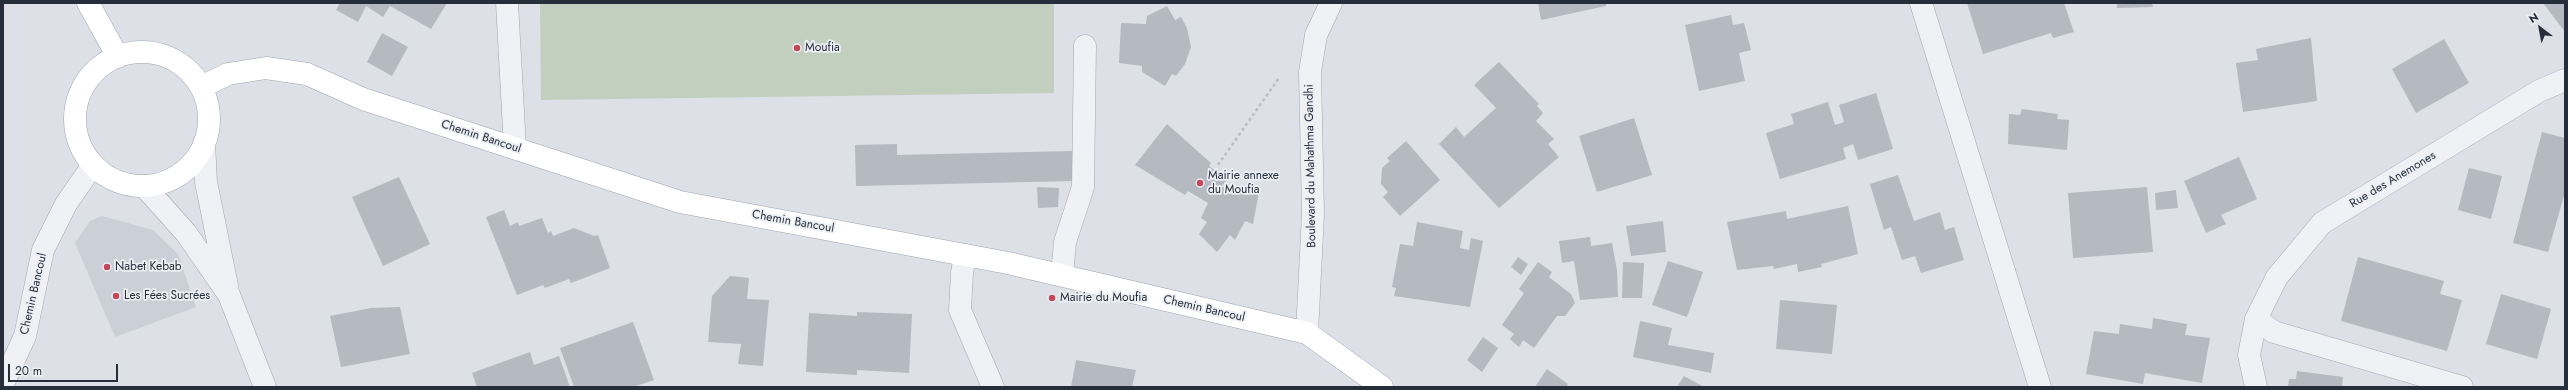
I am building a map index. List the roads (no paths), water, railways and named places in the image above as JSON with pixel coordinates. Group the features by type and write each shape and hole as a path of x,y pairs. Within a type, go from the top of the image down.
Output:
{"main road":[{"path":"88,3 118,57"},
{"path":"136,52 156,54 174,60 189,72 201,87 207,105 209,125 204,143 194,160 181,174 163,182 144,186 125,184 108,177 93,165 82,150 76,133 75,115 79,97 87,80 101,66 118,57 136,52"},
{"name":"Chemin Bancoul","path":"201,87 228,74 266,68 307,74 363,98 680,202 965,255 1062,275 1308,333 1382,387"}],"street":[{"path":"506,3 515,148"},
{"name":"Boulevard du Mahathma Gandhi","path":"1308,333 1313,214 1310,72 1316,35 1331,3"},
{"path":"1921,3 2040,387"},
{"path":"1062,275 1065,242 1083,188 1086,46"},
{"name":"Rue des Anemones","path":"2256,387 2249,355 2256,319 2277,277 2322,223 2539,91 2565,80"},
{"path":"204,143 206,182 229,295 265,387"},
{"name":"Chemin Bancoul","path":"3,384 25,336 44,250 66,204 93,165"},
{"path":"144,186 186,233 229,295"},
{"path":"965,255 962,273 960,310 993,387"},
{"path":"2256,319 2274,332 2462,387"}],"place":[{"name":"Moufia","path":"797,48"},
{"name":"Mairie annexe du Moufia","path":"1200,183"},
{"name":"Nabet Kebab","path":"107,267"},
{"name":"Les Fées Sucrées","path":"116,296"},
{"name":"Mairie du Moufia","path":"1052,298"}]}
